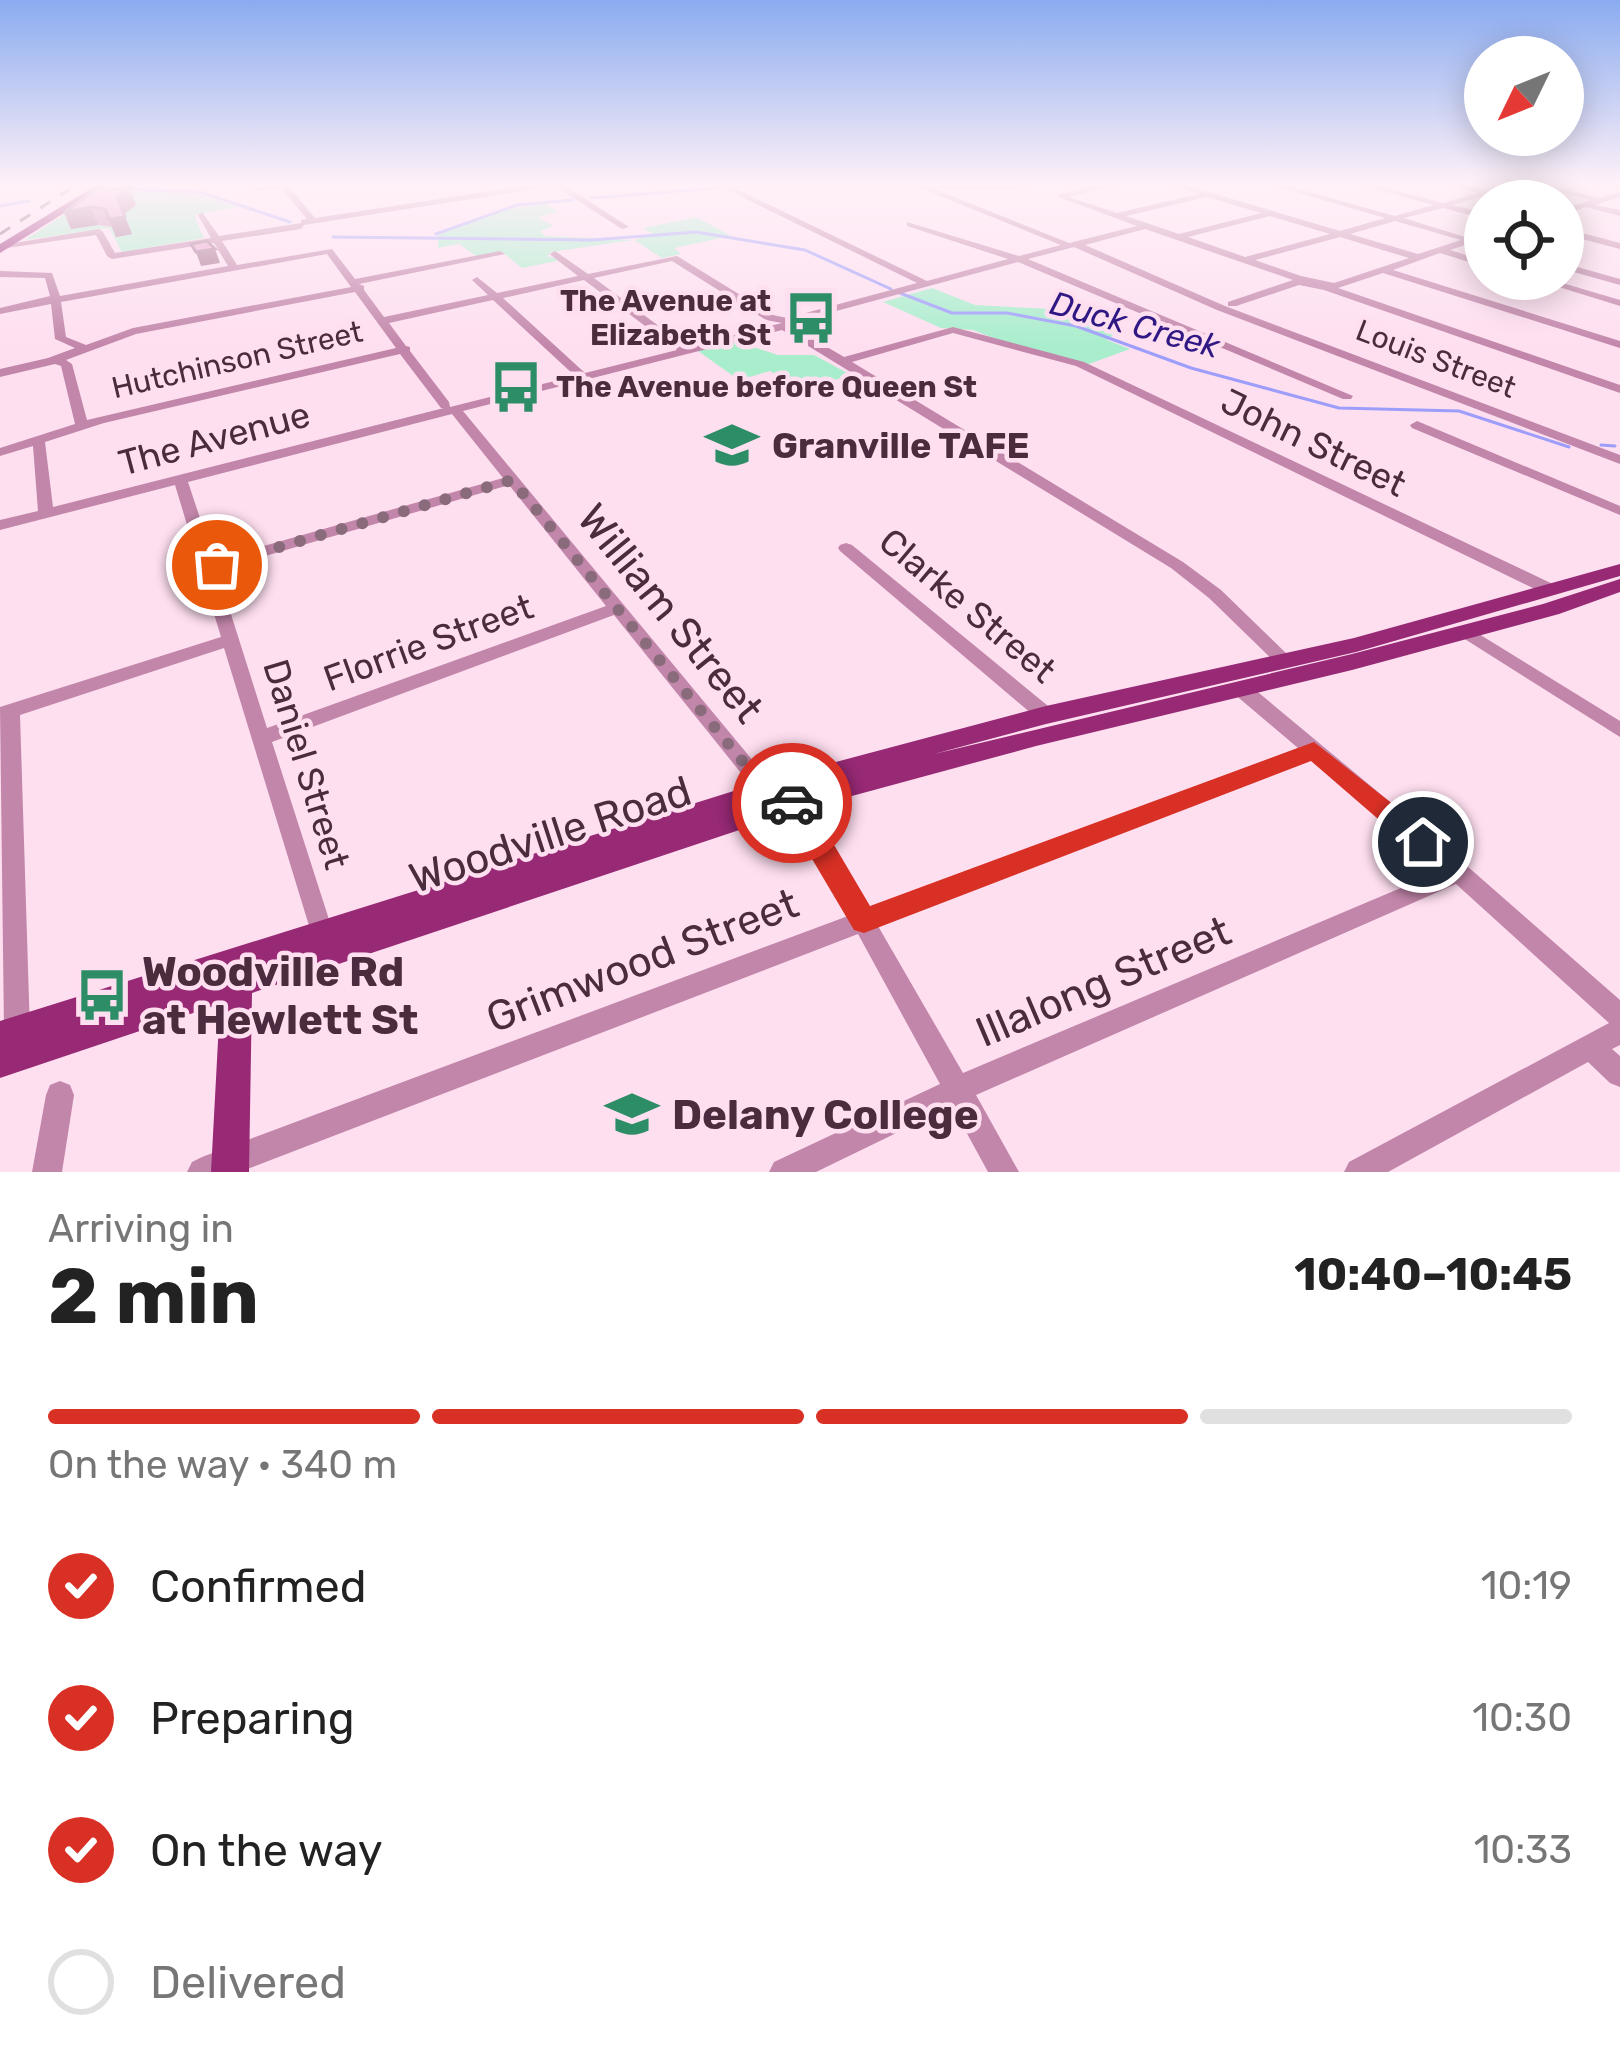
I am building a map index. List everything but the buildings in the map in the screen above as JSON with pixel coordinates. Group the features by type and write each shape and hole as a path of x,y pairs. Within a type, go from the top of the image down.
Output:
{"main road":[{"name":"Woodville Road","path":"9,1034 237,973 322,934 1046,715 1284,662 1551,590 1612,583"},
{"name":"Woodville Road","path":"0,1061 237,973 782,796 1466,632 1612,583"},
{"path":"221,1169 237,973"}],"street":[{"path":"3,247 61,238"},
{"path":"101,238 112,256 228,238"},
{"name":"William Street","path":"316,238 322,253 752,773 801,811 1004,1172"},
{"path":"831,238 926,284"},
{"path":"942,238 971,241 1020,259 1347,396"},
{"name":"Louis Street","path":"1050,238 1620,460"},
{"name":"The Avenue","path":"0,524 1102,238"},
{"path":"1181,238 1620,389"},
{"path":"1246,260 1324,238"},
{"path":"1356,238 1418,257"},
{"path":"1588,238 1620,246"},
{"path":"217,239 234,268"},
{"path":"1329,286 1464,243"},
{"path":"1440,250 1464,257"},
{"path":"0,310 322,253"},
{"path":"0,373 55,360 133,331 352,289 500,254"},
{"path":"555,254 683,349"},
{"path":"382,322 674,258 1188,572 1284,662"},
{"path":"1381,269 1620,345"},
{"path":"1584,272 1620,282"},
{"path":"0,274 49,275 63,341 82,347"},
{"path":"477,280 581,375"},
{"path":"1228,305 1298,280"},
{"path":"1584,292 1620,303"},
{"path":"220,314 230,335"},
{"name":"John Street","path":"843,362 943,332 979,333 1107,374 1551,590"},
{"name":"Hutchinson Street","path":"0,452 82,426 406,350"},
{"path":"55,360 65,363 82,426"},
{"path":"246,368 254,384"},
{"path":"1417,425 1620,511"},
{"path":"39,443 46,513"},
{"name":"Daniel Street","path":"180,478 322,934"},
{"path":"208,568 512,480"},
{"name":"Clarke Street","path":"847,548 1046,715"},
{"name":"Florrie Street","path":"261,739 617,608"},
{"path":"1466,632 1620,730"},
{"path":"9,1034 5,713 231,640"},
{"path":"1240,688 1460,873 1620,1017"},
{"name":"Grimwood Street","path":"221,1169 1314,750"},
{"name":"Illalong Street","path":"784,1172 958,1089 1460,873"},
{"path":"1359,1172 1620,1031"},
{"path":"1591,1047 1620,1074"},
{"path":"47,1172 59,1095"}],"green space":[{"path":"114,238 204,238 122,252"},
{"path":"438,238 633,240 551,252 547,256 562,260 522,268 502,252 476,256 459,244 438,248"},
{"path":"723,238 674,248 681,254 662,258 634,240"},
{"path":"932,288 975,305 1052,309 1113,335 1107,340 1130,349 1086,365 973,330 941,328 883,302"},
{"path":"735,341 778,355 814,355 851,375 810,384 770,371 739,380 698,351"}],"waterway":[{"name":"Duck Creek","path":"393,238 622,238"},
{"name":"Duck Creek","path":"730,238 805,250 891,289"},
{"name":"Duck Creek","path":"900,293 952,313 1007,313 1076,326 1191,368 1339,408 1459,411 1569,447"},
{"name":"Duck Creek","path":"1601,445 1615,446"}],"way so far":[{"path":"217,565 512,480 752,773 792,803"}],"place":[{"name":"The Avenue at Elizabeth St","path":"811,318"},
{"name":"The Avenue before Queen St","path":"516,387"},
{"name":"Granville TAFE","path":"732,445"},
{"name":"Woodville Rd at Hewlett St","path":"102,995"},
{"name":"Delany College","path":"632,1114"}],"route":[{"path":"792,803 864,921 1314,750 1423,842"}]}
